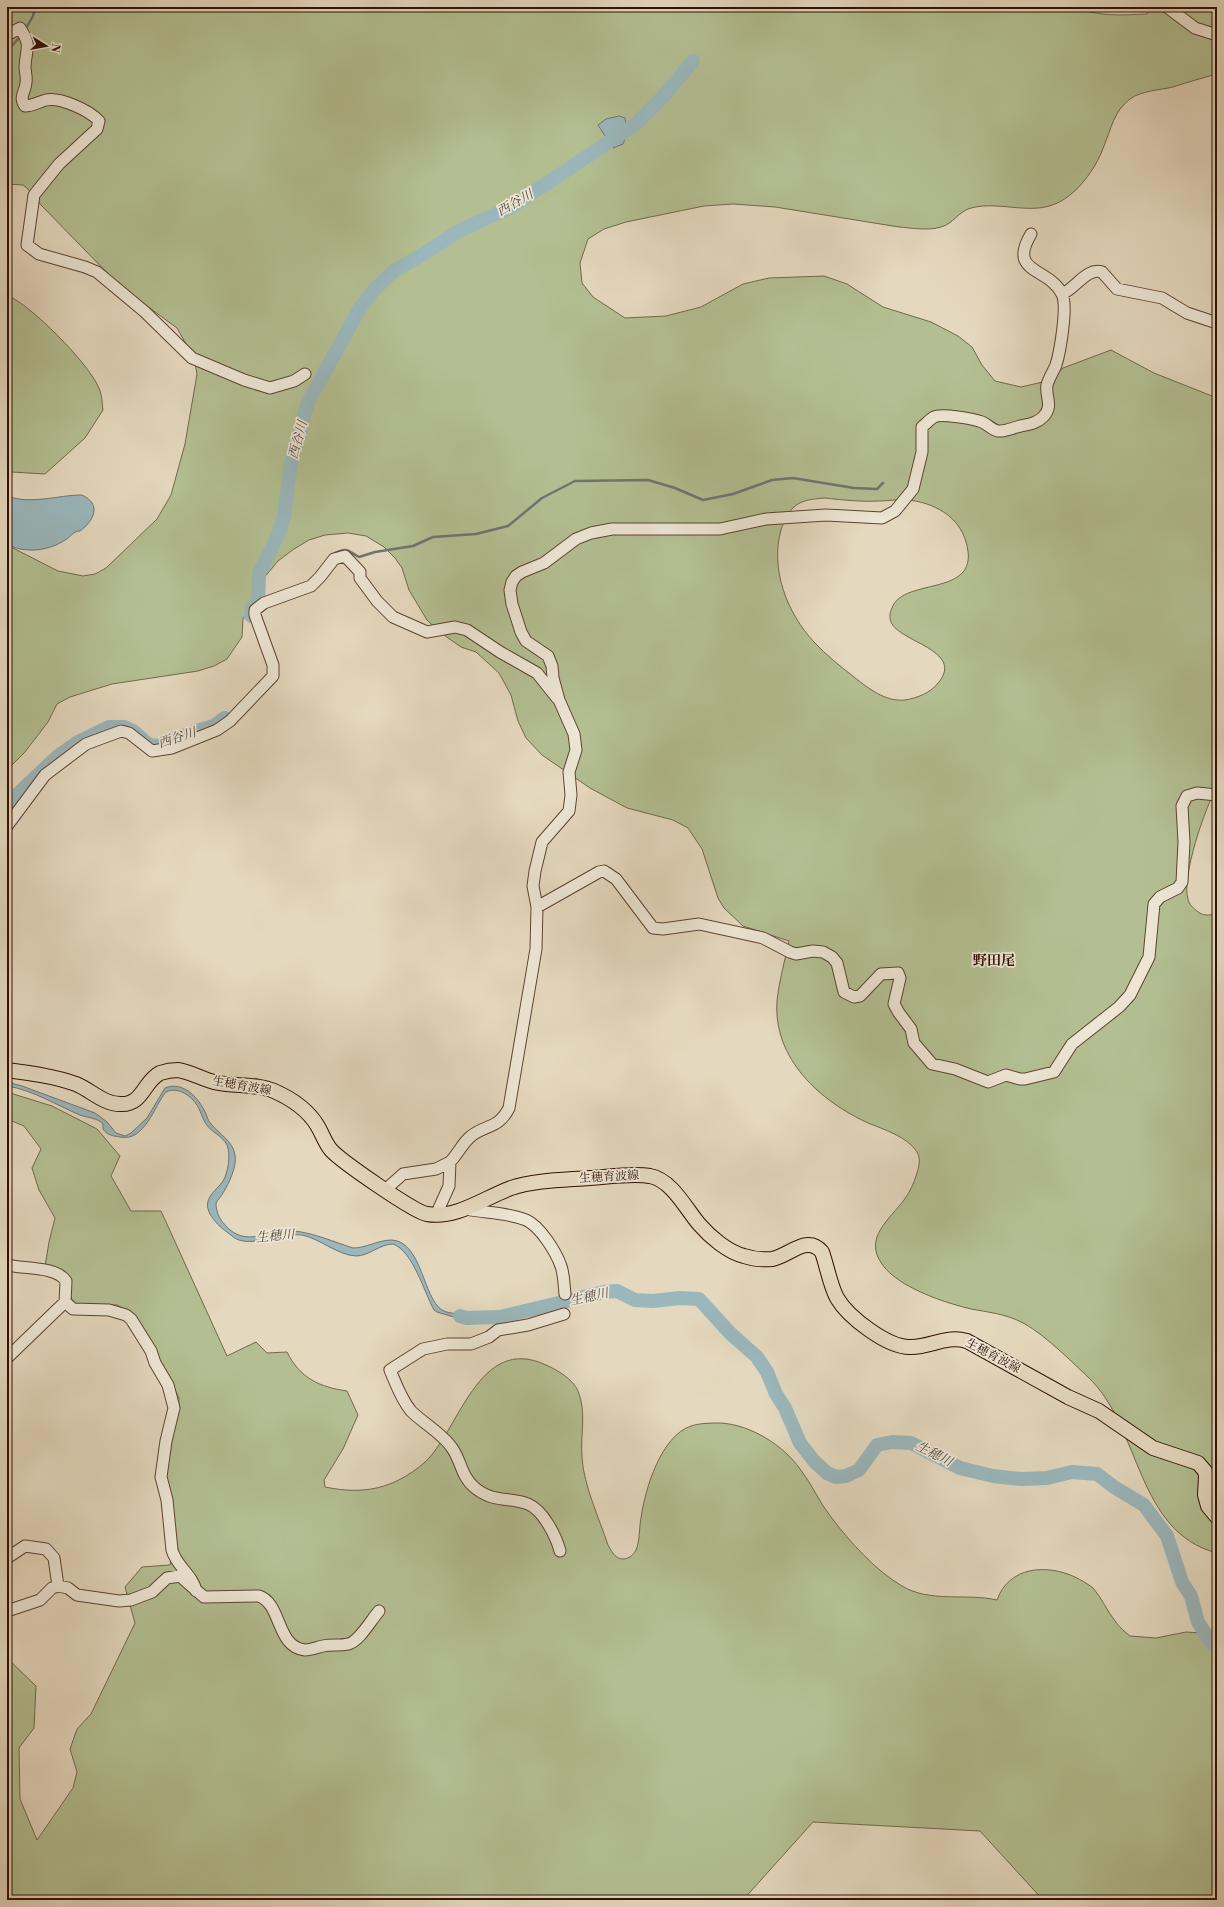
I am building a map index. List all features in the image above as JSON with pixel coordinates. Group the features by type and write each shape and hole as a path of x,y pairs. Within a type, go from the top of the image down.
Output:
{"main road":[{"name":"生穂育波線","path":"7,1070 35,1074 79,1085 106,1101 120,1104 132,1103 139,1097 154,1078 161,1073 170,1070 185,1071 215,1082 271,1090 302,1108 316,1124 329,1148 334,1153 385,1190 425,1214 436,1215 451,1213 512,1188 529,1184 610,1176 653,1176 668,1185 701,1227 713,1238 736,1254 757,1260 772,1259 809,1244 819,1247 822,1252 836,1297 844,1308 888,1342 909,1348 922,1347 956,1338 967,1341 1068,1397 1099,1411 1153,1448 1198,1463 1205,1471 1205,1495 1208,1506 1217,1517"}],"street":[{"path":"1167,7 1191,26 1217,35"},
{"path":"1179,7 1191,26"},
{"path":"7,35 20,28 28,40 25,66 27,84 22,94 22,101 25,106 32,106 45,100 59,99 93,114 100,124 97,129 59,164 34,195 27,246 39,254 85,267 97,272 145,312 192,358 244,380 270,388 294,381 305,374"},
{"path":"385,1190 403,1174 436,1170 450,1162 458,1154 470,1136 497,1124 505,1116 509,1108 536,949 537,907 533,886 542,842 546,835 566,817 571,805 569,772 576,750 576,742 559,700 553,678 552,666 548,656 526,641 516,618 510,590 516,576 553,558 576,539 591,533 612,529 720,530 766,519 826,515 856,515 876,519 890,514 902,505 913,489 922,452 922,427 935,416 943,415 979,421 996,431 1004,431 1033,424 1046,413 1049,402 1048,384 1056,364 1065,313 1062,294 1046,276 1033,271 1026,265 1023,253 1025,244 1031,234"},
{"path":"1062,294 1072,289 1089,273 1099,271 1102,272 1117,289 1162,298 1187,314 1217,323"},
{"path":"7,826 45,775 86,744 120,731 128,733 148,750 159,751 172,748 217,730 230,721 273,676 273,665 255,615 255,610 264,604 311,586 334,559 343,556 348,557 360,572 360,578 377,601 393,617 427,632 455,627 467,630 508,657 535,672 559,700"},
{"path":"537,907 599,872 604,871 616,879 653,928 663,929 699,924 763,938 796,954 813,951 823,952 837,963 844,992 854,997 860,996 881,974 898,973 900,978 894,1004 895,1008 911,1029 914,1043 932,1064 955,1069 988,1082 1006,1075 1025,1079 1054,1072 1072,1044 1120,1007 1130,995 1149,957 1154,904 1160,897 1178,888 1182,882 1184,842 1182,806 1187,796 1192,794 1217,795"},
{"path":"436,1215 449,1186 450,1162"},
{"path":"465,1208 514,1216 527,1220 543,1235 561,1265 565,1294"},
{"path":"7,1265 42,1270 61,1275 66,1281 65,1302 7,1358"},
{"path":"65,1302 73,1309 109,1310 126,1315 131,1319 145,1341 165,1378 173,1398 174,1408 166,1441 162,1483 167,1500 173,1554 195,1585 196,1591"},
{"path":"560,1551 551,1528 537,1510 528,1504 496,1499 475,1488 467,1480 452,1447 407,1405 390,1370 423,1349 447,1344 471,1344 489,1337 498,1330 528,1325 564,1314"},
{"path":"7,1558 25,1546 46,1549 54,1558 58,1586"},
{"path":"7,1611 40,1600 52,1588 58,1586 68,1588 77,1595 119,1601 131,1600 152,1592 167,1578 180,1576 185,1579 200,1595 209,1598 259,1596 264,1598 271,1605 285,1636 297,1647 307,1650 332,1644 347,1644 353,1642 358,1639 379,1611"}],"green space":[{"path":"7,7 1075,7 1101,14 1119,15 1147,14 1152,7 1217,7 1217,74 1173,87 1145,92 1130,99 1120,109 1111,127 1101,154 1088,176 1070,195 1052,205 1041,208 983,206 971,208 945,225 926,229 899,227 775,207 733,204 704,206 626,222 604,229 588,239 580,263 582,283 593,297 625,318 666,316 701,307 743,284 769,278 824,276 847,284 883,307 931,322 958,336 972,347 982,365 995,381 1021,387 1047,381 1063,368 1111,350 1154,373 1217,398 1217,787 1206,810 1195,843 1188,875 1187,889 1189,903 1199,913 1212,915 1217,913 1217,1553 1190,1542 1170,1524 1155,1502 1142,1476 1120,1423 1106,1399 1089,1378 1056,1348 1038,1333 1015,1319 962,1307 929,1296 902,1282 884,1267 877,1255 875,1246 877,1237 881,1229 904,1200 912,1187 918,1168 918,1155 908,1142 888,1131 850,1114 833,1103 803,1076 791,1059 783,1041 778,1022 777,1001 789,941 743,926 724,908 718,898 702,849 688,828 673,820 627,808 590,788 542,755 526,738 518,721 511,695 499,673 476,652 461,647 441,633 427,620 409,590 402,568 384,547 366,536 348,533 325,535 309,540 278,561 263,579 243,619 242,637 227,659 214,666 198,671 112,684 70,697 57,704 48,722 25,752 7,770 7,545 58,571 83,576 95,574 106,568 157,519 171,495 185,444 197,374 194,358 177,328 121,287 41,205 29,190 23,185 7,184","holes":["825,498 852,501 917,501 935,507 944,512 963,533 966,542 968,560 963,572 953,579 911,592 899,598 890,613 891,622 896,629 937,654 943,662 944,671 939,682 936,686 924,694 910,699 898,700 884,697 871,690 828,656 814,642 796,618 783,590 779,575 778,545 781,530 787,516 795,506 808,500"]},
{"path":"7,295 30,310 71,349 92,375 101,395 103,410 85,438 45,474 12,472 7,469"},
{"path":"7,1092 52,1106 97,1129 120,1156 111,1176 131,1211 161,1211 227,1356 256,1342 267,1353 287,1352 292,1361 304,1375 311,1380 328,1387 347,1391 358,1415 343,1449 324,1480 325,1487 353,1490 378,1488 401,1479 412,1472 424,1463 437,1449 473,1390 487,1374 503,1362 523,1359 555,1369 569,1379 578,1391 581,1399 583,1416 583,1469 592,1502 608,1545 616,1557 626,1559 636,1551 646,1493 656,1465 671,1441 680,1432 691,1426 721,1423 755,1432 785,1452 800,1469 838,1526 855,1545 873,1564 892,1580 913,1591 936,1596 973,1597 997,1600 1010,1580 1020,1574 1030,1571 1053,1570 1075,1577 1093,1588 1109,1613 1130,1636 1156,1638 1186,1632 1217,1634 1217,1900 1043,1900 980,1831 813,1822 743,1900 7,1900 7,1660 9,1660 36,1686 34,1728 19,1748 20,1799 37,1840 73,1788 77,1772 70,1749 77,1729 91,1714 135,1623 125,1587 142,1567 170,1565 176,1538 165,1480 170,1442 178,1413 179,1398 148,1337 133,1314 117,1305 77,1305 71,1298 68,1275 45,1266 55,1218 39,1190 32,1168 41,1149 24,1126 7,1119"}],"water":[{"path":"619,116 625,118 627,133 623,144 613,148 598,125 606,119"},
{"path":"82,495 92,503 94,513 89,522 80,531 76,532 59,544 44,549 21,549 7,544 7,496 16,499 35,500"},
{"name":"生穂川","path":"7,1082 22,1086 95,1113 107,1122 116,1133 125,1136 131,1133 147,1118 165,1088 171,1086 183,1088 193,1095 201,1105 214,1128 229,1142 234,1150 235,1165 232,1175 216,1203 217,1212 225,1225 233,1232 241,1236 249,1237 284,1231 294,1231 316,1236 353,1248 363,1247 387,1240 402,1243 410,1250 416,1260 430,1294 442,1310 445,1312 472,1315 483,1320 467,1321 434,1310 412,1263 400,1248 393,1244 356,1256 342,1253 302,1235 286,1235 253,1241 239,1240 233,1237 220,1226 210,1214 208,1209 208,1200 210,1196 223,1181 226,1173 229,1159 227,1145 223,1139 208,1127 195,1103 184,1093 177,1090 166,1092 148,1122 142,1129 129,1137 120,1137 106,1133 103,1129 103,1124 98,1120 80,1115 26,1091 7,1086"}],"waterway":[{"path":"25,30 33,16 35,7"},
{"path":"7,51 21,36"},
{"name":"西谷川","path":"251,616 252,607 258,601 259,574 277,537 284,517 291,463 308,402 360,308 374,290 394,271 457,232 513,206 637,123 662,98 693,61"},
{"path":"335,553 346,550 359,557 375,552 413,546 433,537 476,534 508,526 542,498 575,481 648,480 675,488 703,500 733,494 772,480 793,478 854,488 877,489 883,483"},
{"name":"西谷川","path":"7,804 58,756 78,742 109,727 124,727 133,731 149,745 157,746 193,732 214,726 225,718"},
{"name":"生穂川","path":"460,1316 467,1318 500,1317 604,1292 617,1291 635,1300 653,1301 680,1298 699,1299 730,1333 757,1357 767,1372 800,1443 814,1461 827,1473 836,1477 846,1476 859,1470 877,1445 892,1442 911,1443 960,1468 993,1476 1021,1479 1047,1478 1072,1472 1097,1474 1114,1487 1144,1505 1167,1536 1182,1582 1191,1596 1198,1622 1212,1644 1217,1645"}],"district":[{"name":"野田尾","path":"994,961"}]}
